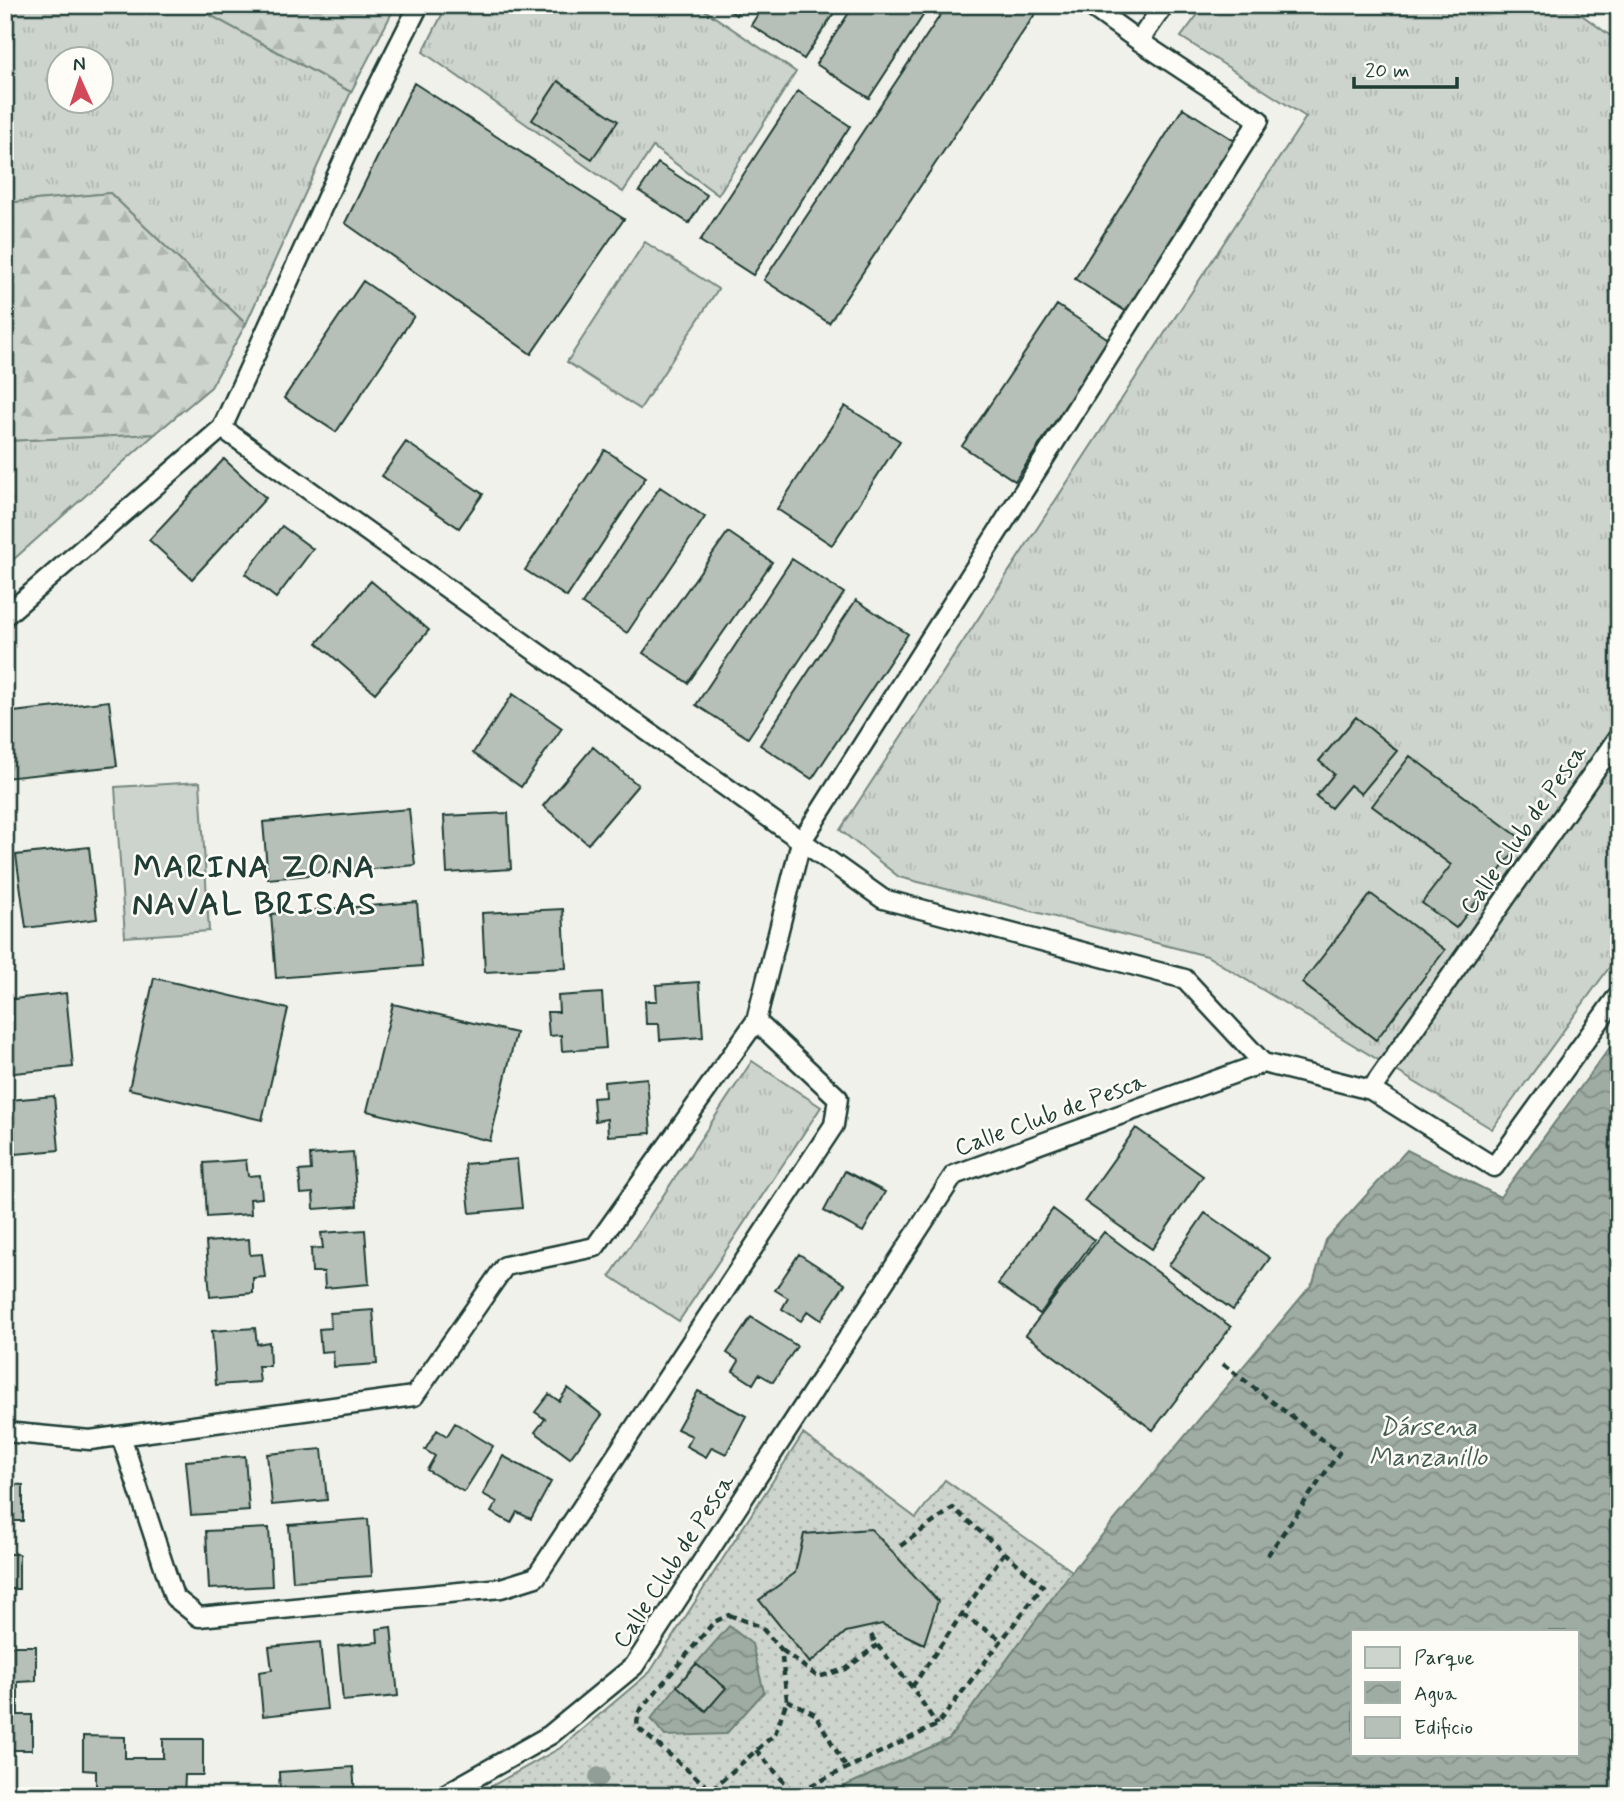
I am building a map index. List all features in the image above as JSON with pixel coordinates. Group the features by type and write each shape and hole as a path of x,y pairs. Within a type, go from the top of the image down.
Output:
{"lane":[{"path":"5,616 222,428 370,102 419,5"},
{"path":"5,1432 90,1440 414,1396 505,1266 595,1247 756,1021 801,842 1259,120 1089,5"},
{"path":"1139,41 1164,5"},
{"path":"222,428 883,899 1185,979 1263,1063 1371,1090 1494,1167 1619,995"},
{"name":"Calle Club de Pesca","path":"1371,1090 1619,736"},
{"path":"121,1436 174,1597 199,1617 501,1588 536,1577 834,1125 838,1098 756,1021"},
{"name":"Calle Club de Pesca","path":"442,1796 550,1735 634,1666 954,1175 1263,1063"}],"path":[{"path":"1223,1364 1339,1453 1265,1559"},
{"path":"756,1749 791,1795 937,1725 1043,1586 953,1508 900,1547"},
{"path":"912,1687 1004,1553"},
{"path":"716,1796 637,1727 638,1713 714,1622 729,1615 761,1628 781,1649 818,1677 846,1670 877,1646"},
{"path":"962,1615 1002,1640"},
{"path":"871,1635 912,1687 937,1725"},
{"path":"711,1790 775,1734 787,1700 781,1649"},
{"path":"787,1700 815,1714 847,1769"}],"green space":[{"path":"5,5 192,5 351,92 246,324 110,193 5,203"},
{"path":"192,5 396,5 351,92"},
{"path":"447,5 697,5 796,72 718,195 653,147 623,192 423,52"},
{"path":"1205,5 1568,5 1619,42 1619,954 1492,1129 1207,956 899,877 840,830 1306,117 1181,37"},
{"path":"110,193 246,324 211,387 155,434 5,441 5,274 10,273 5,203"},
{"path":"645,242 718,289 640,409 567,362"},
{"path":"155,434 5,567 5,441"},
{"path":"200,782 209,931 125,937 115,787"},
{"path":"752,1061 821,1107 679,1321 610,1276"},
{"path":"803,1434 916,1518 945,1480 1072,1571 949,1739 823,1796 474,1796 560,1748 650,1672"}],"water":[{"name":"Dársena Manzanillo","path":"1619,1035 1619,1796 823,1796 949,1739 1072,1571 1313,1283 1326,1240 1407,1150 1500,1197"},
{"path":"729,1626 752,1644 764,1692 726,1734 665,1736 651,1719 677,1686 706,1711 725,1688 696,1664"}],"building":[{"path":"721,5 742,5 736,15"},
{"path":"764,5 839,5 804,59 751,25"},
{"path":"854,5 930,5 869,98 816,64"},
{"path":"947,5 1041,5 829,323 764,280"},
{"path":"558,81 618,121 592,159 532,120"},
{"path":"414,83 624,219 531,354 345,223"},
{"path":"798,91 850,126 753,275 700,241"},
{"path":"1183,108 1235,141 1127,312 1075,279"},
{"path":"658,163 707,195 689,223 639,191"},
{"path":"363,281 414,316 336,432 284,398"},
{"path":"1057,305 1110,340 1015,481 962,446"},
{"path":"845,406 900,441 832,545 777,509"},
{"path":"406,442 483,494 459,528 382,476"},
{"path":"605,450 646,477 567,597 525,570"},
{"path":"224,459 266,498 192,579 149,540"},
{"path":"660,487 705,517 627,633 582,604"},
{"path":"282,526 313,549 276,598 245,574"},
{"path":"728,532 772,562 688,683 643,653"},
{"path":"792,559 844,593 748,738 696,705"},
{"path":"371,581 429,630 375,693 317,643"},
{"path":"856,600 908,634 812,779 760,745"},
{"path":"513,694 562,728 521,787 473,753"},
{"path":"109,701 117,766 5,778 5,713"},
{"path":"1356,717 1397,751 1361,794 1350,785 1331,808 1316,796 1334,774 1319,761"},
{"path":"593,747 638,785 588,844 543,806"},
{"path":"1410,756 1523,840 1456,928 1422,903 1451,865 1372,806"},
{"path":"409,809 415,865 268,879 263,822"},
{"path":"508,813 511,869 447,873 444,816"},
{"path":"89,847 97,919 26,928 16,855"},
{"path":"1371,894 1445,950 1376,1040 1302,983"},
{"path":"417,902 422,966 276,978 271,914"},
{"path":"563,909 566,968 485,972 482,913"},
{"path":"154,978 288,1009 262,1120 129,1089"},
{"path":"699,982 703,1037 660,1040 659,1024 646,1024 645,1001 657,1001 656,985"},
{"path":"66,993 73,1067 5,1074 5,1000"},
{"path":"602,993 606,1048 562,1051 561,1035 549,1036 547,1012 559,1012 558,996"},
{"path":"393,1004 516,1033 490,1141 367,1111"},
{"path":"647,1078 651,1133 608,1136 607,1119 595,1121 593,1098 605,1097 604,1082"},
{"path":"54,1096 59,1150 16,1154 14,1138 5,1139 5,1116 12,1116 10,1100"},
{"path":"1136,1128 1203,1176 1152,1249 1084,1201"},
{"path":"353,1152 357,1206 314,1209 313,1193 301,1194 299,1171 311,1170 310,1155"},
{"path":"517,1159 522,1208 470,1213 465,1164"},
{"path":"246,1160 248,1176 260,1175 262,1198 250,1199 251,1214 207,1217 204,1163"},
{"path":"845,1171 885,1192 863,1232 824,1211"},
{"path":"1053,1209 1094,1240 1040,1314 998,1284"},
{"path":"1205,1213 1270,1258 1233,1310 1169,1265"},
{"path":"365,1230 369,1284 325,1288 324,1272 312,1272 311,1249 323,1248 321,1233"},
{"path":"1104,1232 1231,1327 1153,1430 1026,1335"},
{"path":"249,1239 250,1255 262,1254 265,1277 253,1278 253,1293 210,1297 206,1242"},
{"path":"799,1254 845,1284 821,1320 808,1311 801,1321 782,1309 788,1298 775,1290"},
{"path":"373,1310 377,1364 334,1367 333,1351 321,1352 319,1329 331,1328 330,1313"},
{"path":"751,1317 797,1346 773,1382 759,1374 753,1384 733,1371 739,1361 727,1353"},
{"path":"255,1328 257,1344 269,1342 270,1366 258,1366 260,1382 216,1385 212,1331"},
{"path":"568,1388 602,1415 570,1458 535,1432 545,1419 535,1412 549,1394 559,1401"},
{"path":"698,1391 746,1416 726,1454 712,1447 706,1457 686,1446 692,1436 677,1429"},
{"path":"455,1423 493,1446 464,1492 427,1470 435,1456 425,1450 437,1430 447,1436"},
{"path":"322,1449 327,1500 272,1505 267,1454"},
{"path":"245,1456 249,1511 191,1515 186,1461"},
{"path":"503,1456 551,1482 531,1519 517,1512 511,1523 491,1512 497,1502 483,1494"},
{"path":"5,1484 23,1485 23,1521 5,1521"},
{"path":"368,1519 372,1576 293,1581 289,1525"},
{"path":"269,1528 272,1586 209,1589 206,1531"},
{"path":"871,1529 938,1601 924,1644 882,1624 846,1632 810,1663 759,1600 795,1573 804,1534"},
{"path":"5,1554 19,1554 19,1589 5,1589"},
{"path":"391,1627 398,1696 343,1701 338,1646 378,1642 377,1629"},
{"path":"320,1642 327,1709 263,1716 259,1672 272,1670 269,1647"},
{"path":"5,1646 36,1646 36,1681 18,1682 18,1715 32,1715 32,1750 5,1750"},
{"path":"696,1664 726,1688 706,1711 677,1686"},
{"path":"83,1736 125,1737 125,1758 163,1758 163,1739 203,1739 203,1775 185,1775 184,1796 96,1796 96,1771 83,1770"},
{"path":"353,1767 355,1796 280,1796 279,1772"}],"district":[{"name":"MARINA ZONA NAVAL BRISAS","path":"255,884"}]}
